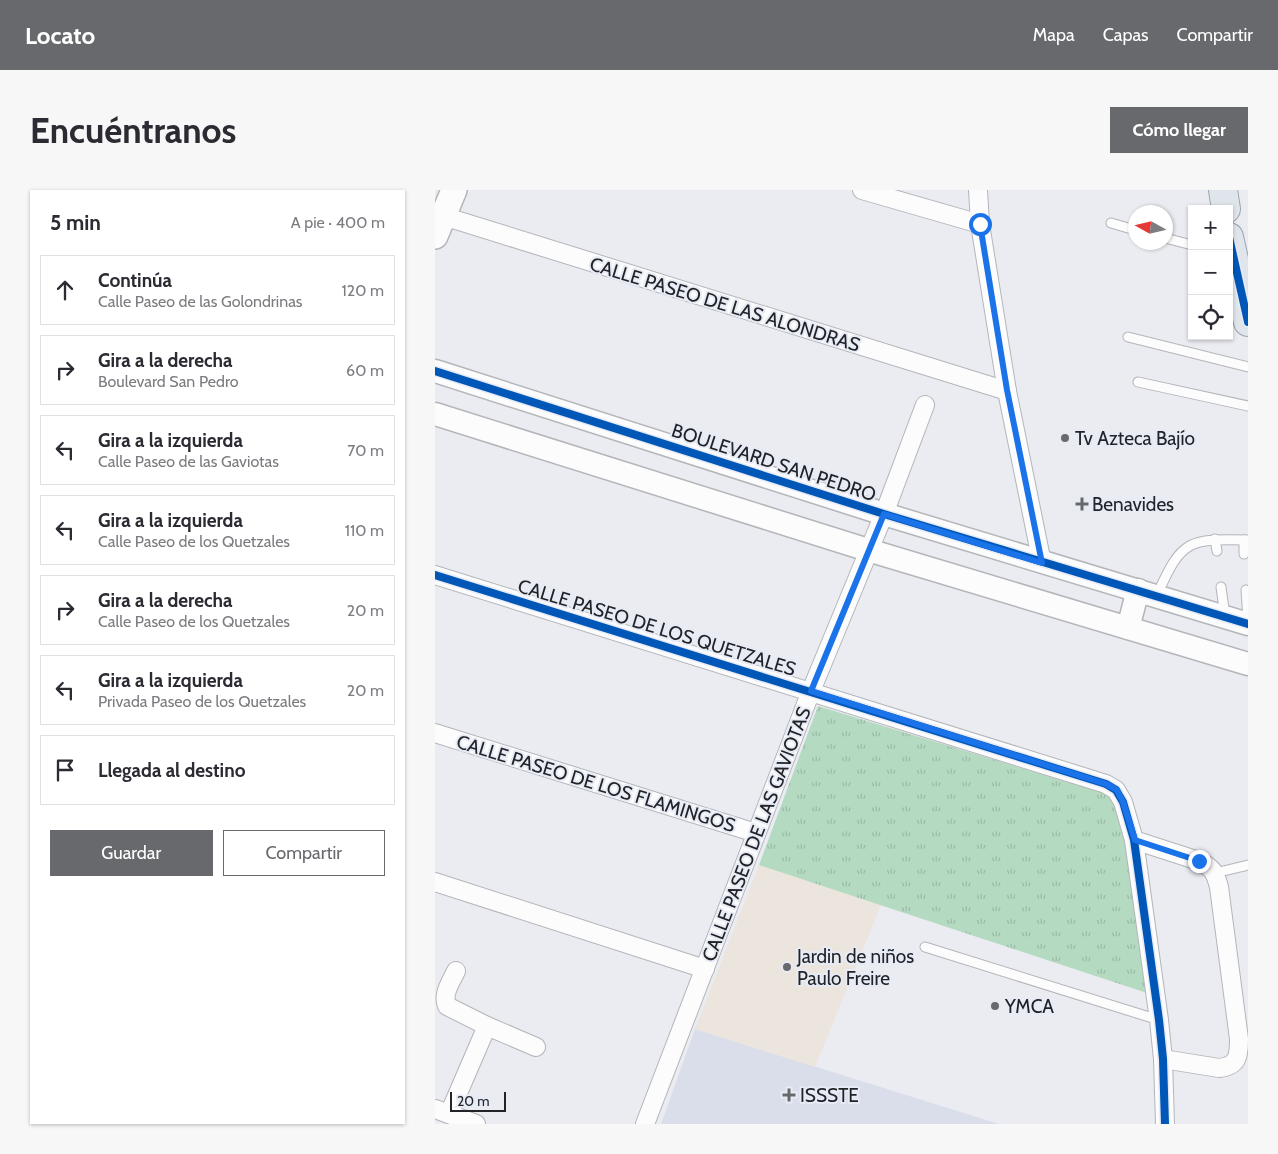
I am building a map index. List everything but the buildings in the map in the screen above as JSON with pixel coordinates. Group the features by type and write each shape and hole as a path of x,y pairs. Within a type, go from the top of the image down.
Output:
{"main road":[{"path":"439,226 454,190"},
{"path":"1223,190 1225,205"},
{"path":"1233,258 1248,322"}],"street":[{"path":"863,190 980,224"},
{"path":"978,190 980,224 1007,390 1042,563"},
{"name":"CALLE PASEO DE LAS ALONDRAS","path":"439,226 1007,390"},
{"name":"BOULEVARD SAN PEDRO","path":"435,371 1042,563 1248,622"},
{"name":"CALLE PASEO DE LAS GAVIOTAS","path":"645,1124 811,691 884,514 925,405"},
{"path":"435,414 869,550 1248,664"},
{"name":"CALLE PASEO DE LOS QUETZALES","path":"435,575 811,691 1106,784 1117,790 1123,802 1135,840 1159,1020 1163,1059 1165,1124"},
{"path":"1128,628 1147,593"},
{"name":"CALLE PASEO DE LOS FLAMINGOS","path":"435,732 756,833"},
{"path":"1135,840 1199,861 1215,873 1219,887 1239,1039 1237,1060 1228,1067 1219,1068 1163,1059"},
{"path":"435,882 705,968"},
{"path":"456,971 446,992 445,1000 447,1006 536,1047"},
{"path":"476,1124 442,1111 487,1026"}],"lane":[{"path":"1111,223 1128,228"},
{"path":"1173,240 1188,245"},
{"path":"1128,337 1248,367"},
{"path":"1139,382 1248,406"},
{"path":"1215,539 1217,551"},
{"path":"1147,593 1183,550 1193,543 1215,539 1246,540 1244,554"},
{"path":"1221,587 1225,616"},
{"path":"1246,590 1248,622"},
{"path":"1215,873 1248,865"},
{"path":"925,947 1159,1020"}],"shaded area":[{"name":"Jardin de niños Paulo Freire","path":"759,865 881,905 815,1067 695,1029"},
{"name":"ISSSTE","path":"695,1029 999,1124 661,1124"}],"green space":[{"path":"818,706 1113,796 1130,848 1150,994 759,865"}],"cycle path":[{"path":"1232,250 1248,322"},
{"path":"435,371 884,514 1248,624"},
{"path":"435,575 1106,784 1116,790 1123,802 1134,840 1159,1020 1163,1059 1165,1124"}],"place":[{"name":"Tv Azteca Bajío","path":"1065,438"},
{"name":"Benavides","path":"1082,504"},
{"name":"Jardin de niños Paulo Freire","path":"787,967"},
{"name":"YMCA","path":"995,1006"},
{"name":"ISSSTE","path":"789,1095"}],"route":[{"path":"980,224 1007,390 1042,563 884,514 811,691 1106,784 1117,790 1123,802 1135,840 1199,861"}]}
